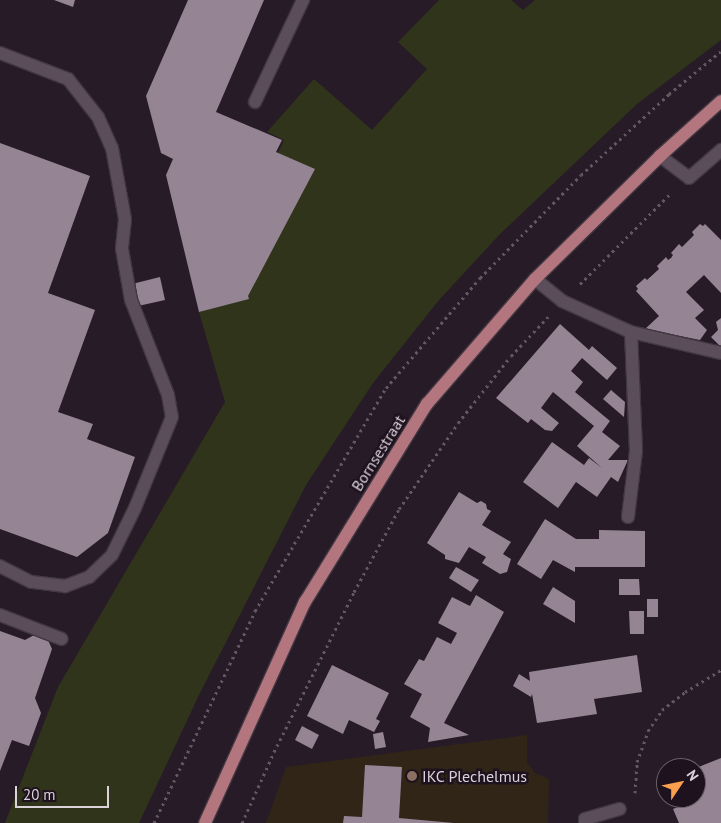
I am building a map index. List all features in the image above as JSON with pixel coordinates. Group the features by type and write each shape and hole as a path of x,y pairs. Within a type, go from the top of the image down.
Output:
{"main road":[{"name":"Bornsestraat","path":"205,823 305,602 427,404 535,279 660,156 721,100"}],"street":[{"path":"255,102 303,0"},
{"path":"0,53 68,79 98,117 112,148 125,219 122,249 131,300 168,396 172,417 135,508 112,555 90,577 65,586 31,582 0,566"},
{"path":"660,156 689,178 721,150"},
{"path":"535,279 562,302 631,332 721,353"},
{"path":"628,518 636,451 631,332"},
{"path":"0,615 62,639"},
{"path":"585,823 585,819 620,809"}],"path":[{"path":"242,823 274,752 354,592 399,509 458,423 511,356 652,210"},
{"path":"620,809 635,797 637,762 648,731 662,710 685,692 721,670"}],"shaded area":[{"name":"IKC Plechelmus","path":"527,735 527,762 535,773 549,779 548,823 266,823 286,767"}],"green space":[{"path":"439,0 511,0 523,10 535,0 721,0 721,40 637,104 500,234 439,300 373,383 306,485 199,695 139,823 5,823 58,687 225,402 199,312 247,296 278,153 284,140 267,132 314,79 372,130 427,69 398,42"}],"building":[{"path":"54,0 75,0 73,7"},
{"path":"188,0 264,0 216,112 282,140 276,152 315,169 248,296 249,299 199,312 166,175 173,159 161,153 146,96"},
{"path":"0,143 90,176 48,293 95,310 58,412 93,424 87,439 135,457 108,533 77,557 0,529"},
{"path":"700,224 703,226 705,224 721,240 721,293 704,275 686,292 704,310 695,318 707,330 700,340 645,329 659,316 636,291 638,289 636,286 645,278 647,280 659,269 657,266 666,257 668,260 671,258 673,255 671,253 679,244 682,247 694,235 692,232"},
{"path":"160,277 165,300 138,306 132,284"},
{"path":"721,318 721,347 711,337 718,330 716,322"},
{"path":"560,324 589,350 592,346 617,368 607,380 582,358 571,371 583,382 575,392 610,421 602,432 620,446 608,460 628,460 618,482 611,477 597,497 576,482 558,508 523,482 552,442 584,465 589,458 602,468 577,446 594,426 553,392 541,408 559,423 552,431 545,430 531,419 528,423 496,398"},
{"path":"611,390 625,402 624,417 603,399"},
{"path":"459,492 477,503 481,501 486,504 487,509 491,511 482,525 511,542 503,554 511,559 507,572 500,574 482,563 486,557 469,547 459,563 445,559 445,555 427,543"},
{"path":"545,519 576,539 599,539 599,530 645,531 645,567 575,567 575,572 553,560 541,579 517,564"},
{"path":"456,567 479,580 471,592 449,578"},
{"path":"619,579 639,579 640,595 619,595"},
{"path":"553,587 575,601 575,623 543,604"},
{"path":"476,595 504,612 444,723 469,735 428,742 430,728 410,717 422,694 404,684 419,659 424,661 437,637 451,644 457,633 438,623 452,597 470,606"},
{"path":"647,599 658,599 658,617 647,617"},
{"path":"629,611 644,611 644,634 630,634"},
{"path":"0,631 25,640 34,635 48,640 52,649 35,698 41,713 29,746 12,740 0,771"},
{"path":"637,655 642,692 594,699 597,714 537,723 532,694 531,697 513,686 519,674 530,681 529,672"},
{"path":"332,665 389,693 376,719 380,721 374,732 349,720 343,734 307,716"},
{"path":"302,726 319,735 312,749 295,740"},
{"path":"383,732 386,747 375,749 373,734"},
{"path":"721,758 721,823 679,823 673,809 706,808 706,764"},
{"path":"365,765 402,767 399,818 454,823 343,823 344,816 362,817"}],"place":[{"name":"IKC Plechelmus","path":"412,776"}]}
